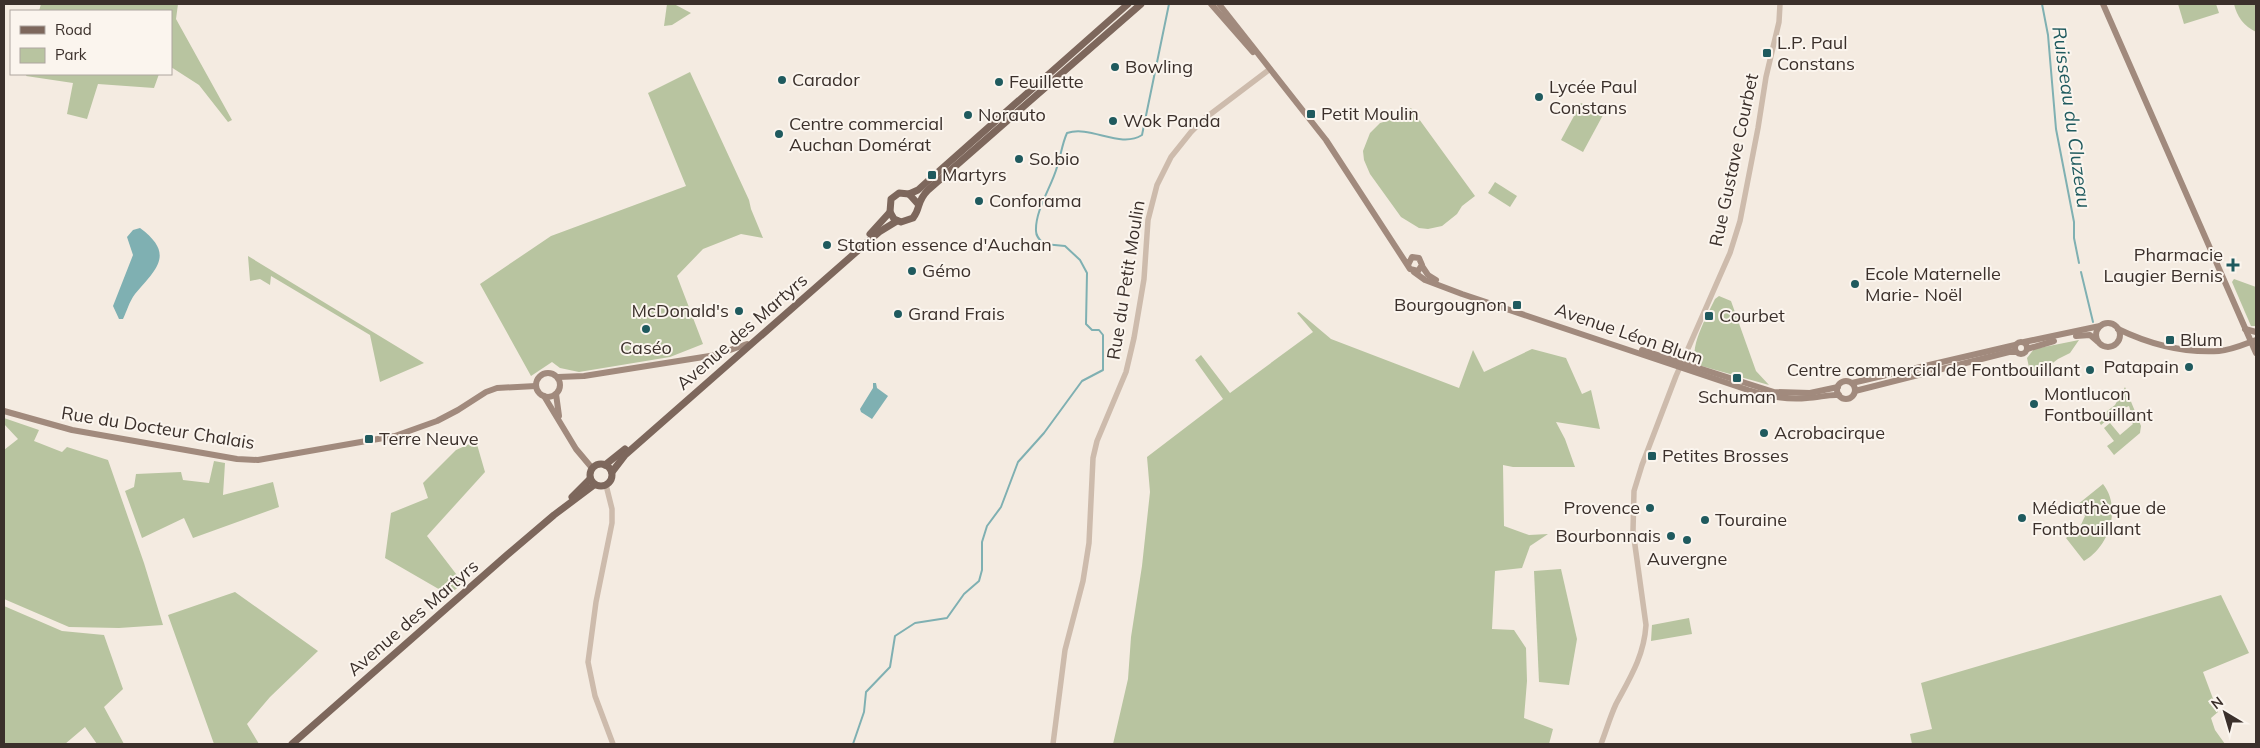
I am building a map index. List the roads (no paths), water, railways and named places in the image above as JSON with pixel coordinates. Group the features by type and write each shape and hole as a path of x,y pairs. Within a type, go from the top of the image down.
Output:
{"main road":[{"path":"1128,4 918,190 909,194 902,193 894,196 889,204 890,212 898,221 904,222 913,218 918,210 918,204 928,190 1141,4"},
{"name":"Avenue Léon Blum","path":"1211,4 1270,69 1330,145 1393,245 1414,272 1426,280 1462,294 1681,366 1774,392 1810,392 1838,387 1845,381 1852,383 2016,348"},
{"name":"Avenue Léon Blum","path":"1219,4 1259,53 1263,61"},
{"path":"2103,4 2245,329 2254,341 2256,354"},
{"path":"909,194 918,204"},
{"name":"Avenue des Martyrs","path":"605,465 747,344 880,225 890,212"},
{"name":"Avenue des Martyrs","path":"612,472 625,455 879,232 898,221"},
{"name":"Avenue Léon Blum","path":"1393,245 1412,257 1419,258 1422,266 1432,279 1775,398 1809,398 1830,394 1849,398 1855,391 2006,352 2016,348 2019,341 2026,346 2079,335 2090,335 2106,347 2114,345 2118,340 2129,335"},
{"path":"1408,265 1412,257"},
{"path":"1414,272 1421,269 1422,266"},
{"name":"Avenue Léon Blum","path":"2026,346 2109,323 2129,335 2164,345 2202,350 2221,350 2254,341"},
{"path":"2097,340 2096,332 2100,326"},
{"path":"2118,329 2118,340"},
{"path":"2245,329 2256,332"},
{"path":"592,468 598,464 605,465 612,472 612,478 606,486 592,482 592,468 576,449 560,420 544,396 538,391 536,386 538,379 546,373 552,373 558,377 584,376 716,355 747,344"},
{"name":"Avenue Léon Blum","path":"2016,348 2023,354 2026,346"},
{"path":"558,377 560,384 556,394 560,420"},
{"path":"1852,383 1855,391"},
{"name":"Rue du Docteur Chalais","path":"4,411 72,430 237,459 258,460 396,436 437,421 486,392 498,388 536,386"},
{"path":"1838,387 1839,395"},
{"path":"544,396 551,397 556,394"},
{"name":"Avenue des Martyrs","path":"292,744 592,482"}],"street":[{"name":"Rue Gustave Courbet","path":"1601,744 1616,704 1636,669 1645,636 1646,625 1632,520 1634,491 1681,366 1728,260 1740,221 1766,77 1779,22 1780,4"},
{"name":"Rue du Petit Moulin","path":"1052,744 1064,656 1083,581 1089,543 1093,458 1097,441 1126,372 1134,338 1144,279 1148,220 1155,192 1171,156 1191,132 1204,119 1270,69"},
{"path":"606,486 612,509 612,524 596,602 588,662 595,696 613,744"}],"water":[{"path":"140,228 151,237 157,246 160,253 159,261 133,297 123,319 119,319 113,306 133,255 127,237 133,230"},
{"path":"873,383 876,383 877,388 888,396 872,419 861,412 860,409 873,388"}],"waterway":[{"path":"853,744 864,712 866,692 890,667 895,636 915,623 947,618 964,594 979,581 982,570 982,542 987,526 1001,507 1018,462 1044,433 1082,381 1103,370 1103,335 1099,330 1092,330 1086,324 1087,273 1080,260 1065,246 1044,244 1037,237 1036,223 1055,174 1067,133 1076,131 1086,132 1124,139 1133,139 1142,135 1169,4"},
{"name":"Ruisseau du Cluzeau","path":"2042,4 2048,35 2056,129 2074,222 2074,238 2079,263"},
{"name":"Ruisseau du Cluzeau","path":"2081,272 2093,322"}],"place":[{"name":"L.P. Paul Constans","path":"1767,53"},
{"name":"Bowling","path":"1115,67"},
{"name":"Carador","path":"782,80"},
{"name":"Feuillette","path":"999,82"},
{"name":"Lycée Paul Constans","path":"1539,97"},
{"name":"Petit Moulin","path":"1311,114"},
{"name":"Norauto","path":"968,115"},
{"name":"Wok Panda","path":"1113,121"},
{"name":"Centre commercial Auchan Domérat","path":"779,134"},
{"name":"So.bio","path":"1019,159"},
{"name":"Martyrs","path":"932,175"},
{"name":"Conforama","path":"979,201"},
{"name":"Station essence d'Auchan","path":"827,245"},
{"name":"Pharmacie Laugier Bernis","path":"2233,265"},
{"name":"Gémo","path":"912,271"},
{"name":"Ecole Maternelle Marie- Noël","path":"1855,284"},
{"name":"Bourgougnon","path":"1517,305"},
{"name":"McDonald's","path":"739,311"},
{"name":"Grand Frais","path":"898,314"},
{"name":"Courbet","path":"1709,316"},
{"name":"Caséo","path":"646,329"},
{"name":"Blum","path":"2170,340"},
{"name":"Patapain","path":"2189,367"},
{"name":"Centre commercial de Fontbouillant","path":"2090,370"},
{"name":"Schuman","path":"1737,378"},
{"name":"Montlucon Fontbouillant","path":"2034,404"},
{"name":"Acrobacirque","path":"1764,433"},
{"name":"Terre Neuve","path":"369,439"},
{"name":"Petites Brosses","path":"1652,456"},
{"name":"Provence","path":"1650,508"},
{"name":"Médiathèque de Fontbouillant","path":"2022,518"},
{"name":"Touraine","path":"1705,520"},
{"name":"Bourbonnais","path":"1671,536"},
{"name":"Auvergne","path":"1687,540"}]}
